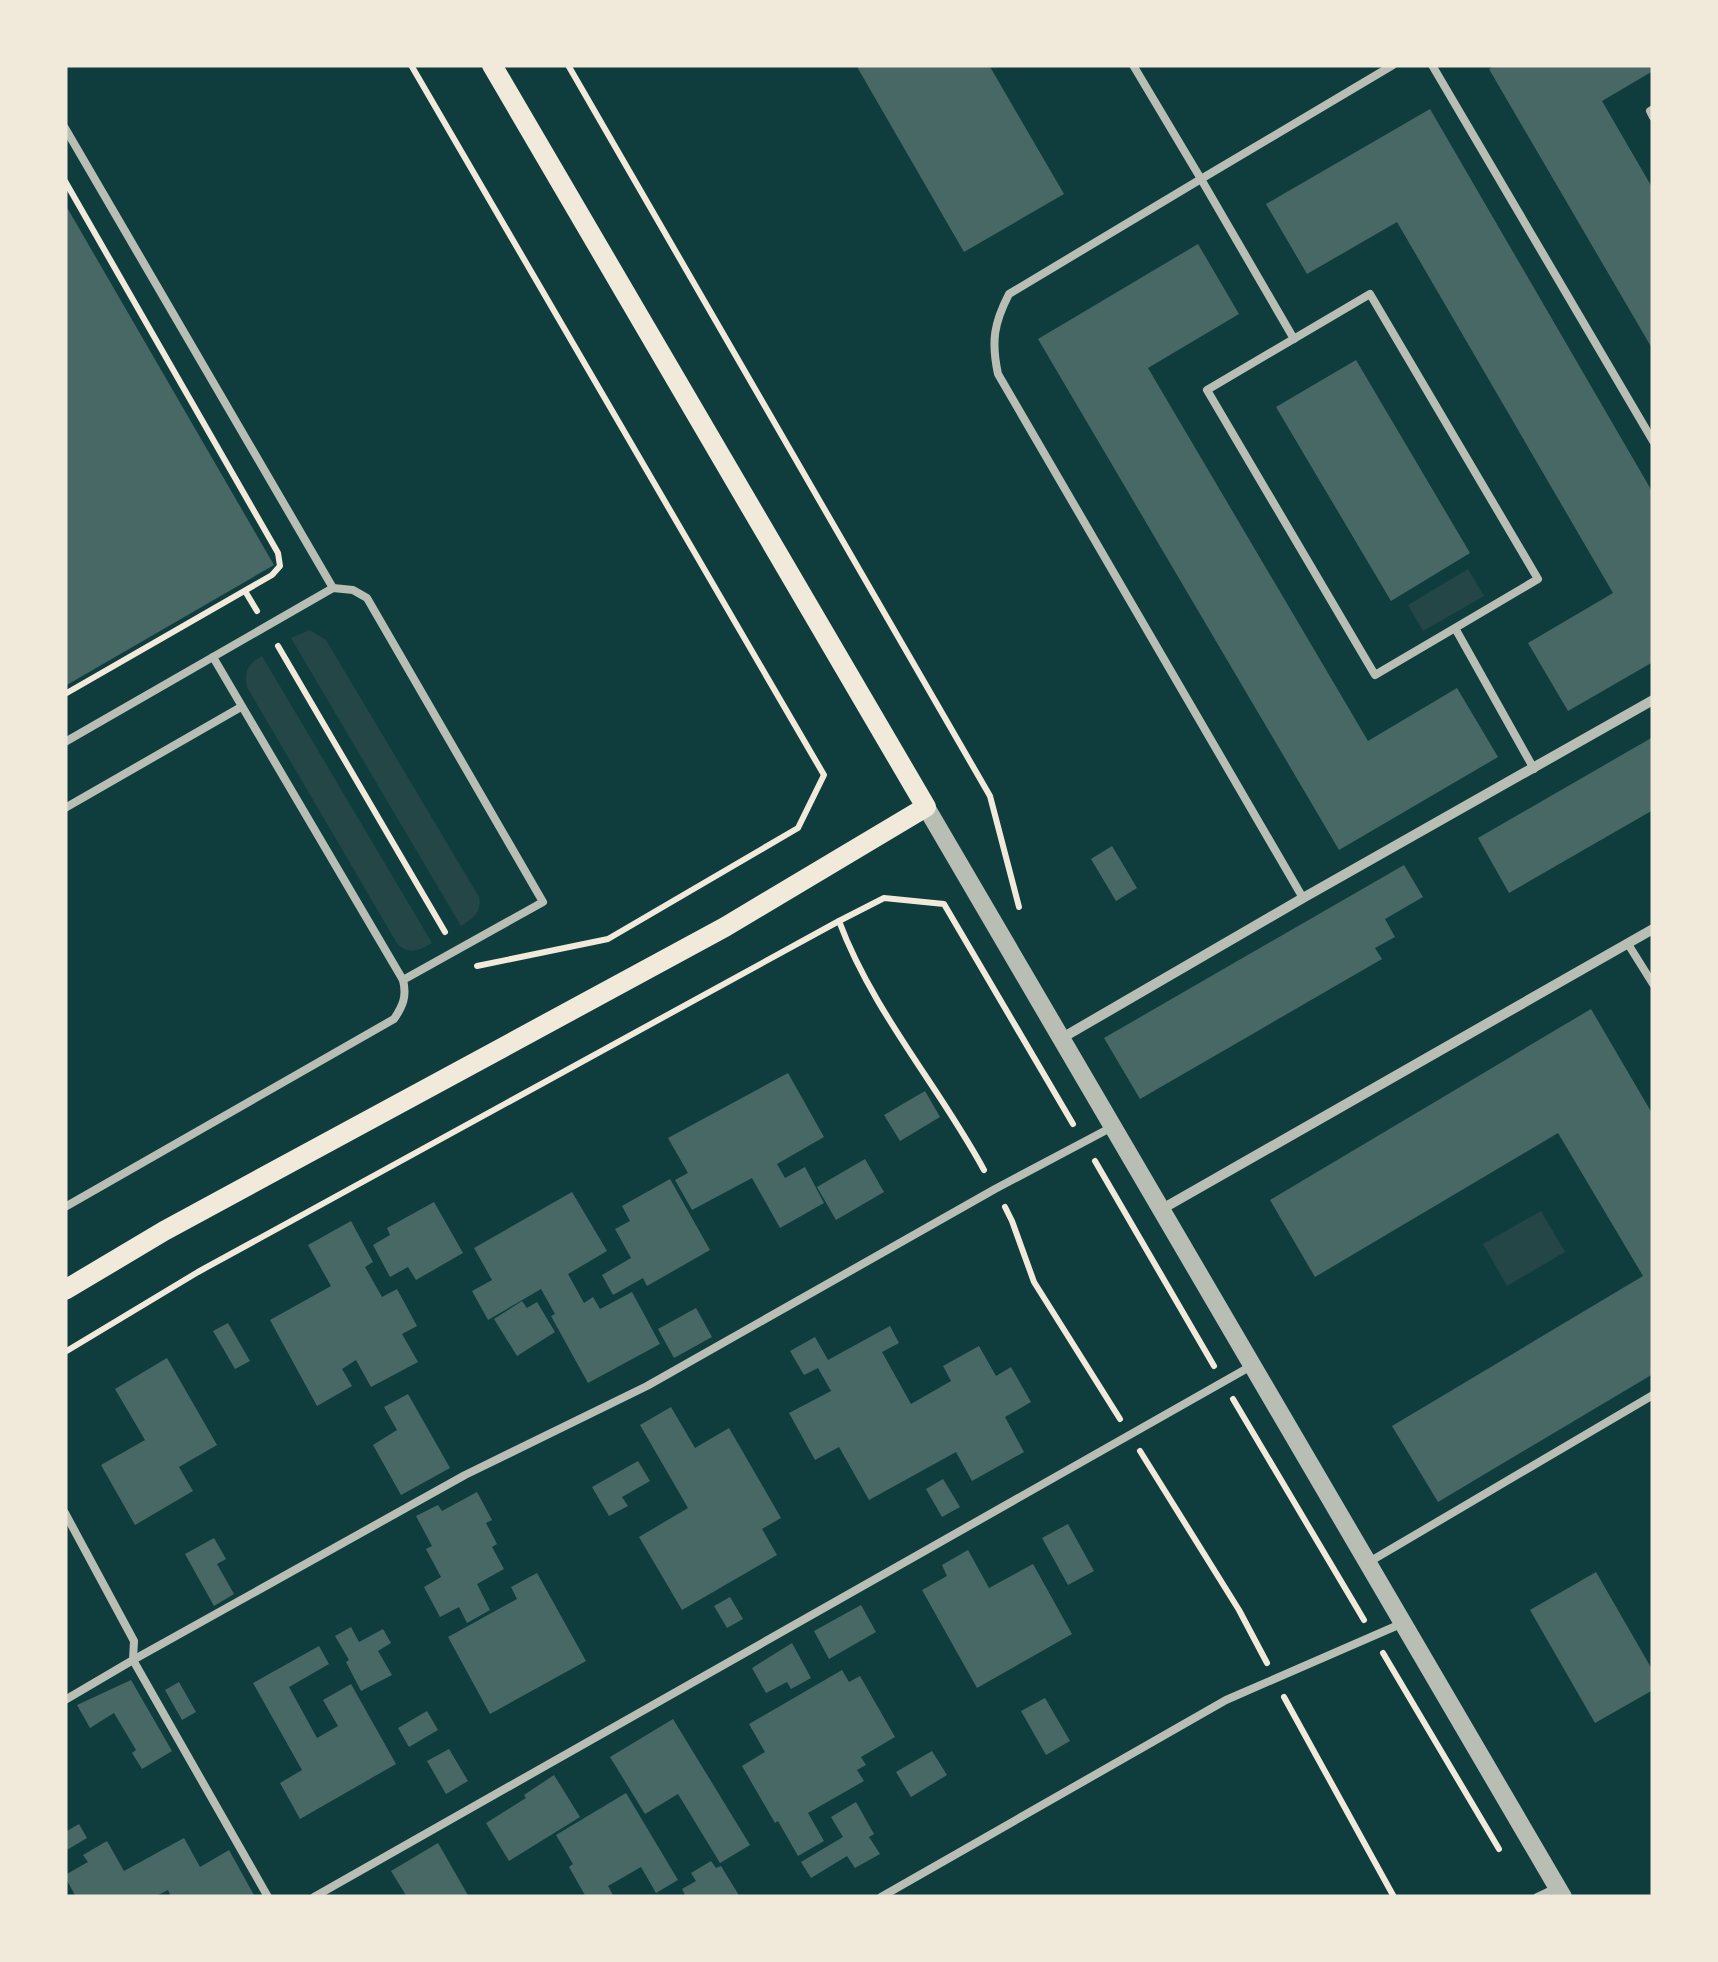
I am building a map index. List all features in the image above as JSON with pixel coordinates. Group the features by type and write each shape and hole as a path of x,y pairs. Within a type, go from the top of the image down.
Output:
{"main road":[{"path":"65,1290 164,1230 725,927 926,807 492,65"}],"street":[{"path":"1062,1038 1653,700"},
{"path":"926,807 1560,1892"},
{"path":"1162,1209 1653,929"}],"lane":[{"path":"1133,65 1294,338"},
{"path":"1303,898 998,374 993,350 997,317 1009,294 1394,65"},
{"path":"1432,65 1653,441"},
{"path":"65,128 333,588"},
{"path":"1370,294 1538,578 1455,628 1375,675 1207,390 1370,294"},
{"path":"65,742 333,588 354,590 366,598 543,902 403,980"},
{"path":"1455,628 1534,769"},
{"path":"65,1208 394,1019 406,994 403,980 213,657"},
{"path":"65,808 241,706"},
{"path":"1628,944 1653,984"},
{"path":"65,1700 465,1476 647,1386 1114,1126"},
{"path":"314,1897 1253,1365"},
{"path":"1369,1562 1653,1394"},
{"path":"65,1513 134,1641 133,1660 268,1897"},
{"path":"881,1897 1226,1700 1404,1623"},
{"path":"1537,1897 1560,1892"}],"path":[{"path":"412,65 824,775 798,828 608,939 466,968"},
{"path":"568,65 990,796 1019,910"},
{"path":"65,181 278,553 280,566 272,575 65,694"},
{"path":"245,590 258,612"},
{"path":"278,646 446,933"},
{"path":"65,1352 198,1272 884,898 944,904 1508,1864"},
{"path":"839,921 850,951 900,1041 972,1146 1012,1221 1034,1282 1238,1610 1394,1897"}],"shaded area":[{"path":"1468,569 1484,596 1423,631 1408,605"},
{"path":"310,630 326,640 479,897 478,911 461,926 291,638"},
{"path":"262,656 432,943 415,950 398,945 247,687 248,669"},
{"path":"1541,1211 1565,1252 1507,1286 1483,1244"}],"building":[{"path":"856,65 989,65 1064,194 964,252"},
{"path":"1496,65 1653,65 1653,71 1602,101 1653,189 1653,350 1489,69"},
{"path":"1430,109 1653,493 1653,662 1568,711 1528,643 1613,593 1397,222 1307,274 1266,204"},
{"path":"65,204 274,565 65,686"},
{"path":"1198,244 1239,314 1148,368 1368,741 1457,688 1498,757 1339,850 1038,339"},
{"path":"1356,360 1470,553 1391,601 1276,407"},
{"path":"1653,737 1653,810 1509,893 1478,838"},
{"path":"1112,846 1137,888 1116,901 1091,859"},
{"path":"1404,865 1423,897 1385,919 1395,937 1375,948 1382,959 1140,1099 1104,1038"},
{"path":"1591,1009 1653,1115 1653,1374 1438,1502 1392,1426 1643,1276 1558,1133 1315,1277 1270,1200"},
{"path":"788,1073 824,1137 777,1164 785,1178 805,1167 824,1203 780,1228 752,1178 692,1210 675,1180 688,1173 668,1138"},
{"path":"925,1091 940,1117 900,1141 884,1115"},
{"path":"865,1159 884,1192 836,1220 817,1187"},
{"path":"670,1179 710,1250 647,1286 643,1278 613,1295 602,1275 631,1258 615,1229 630,1221 622,1206"},
{"path":"572,1192 607,1251 568,1274 584,1303 593,1297 600,1309 632,1292 660,1344 588,1383 551,1316 555,1314 541,1289 488,1320 472,1291 492,1280 474,1248"},
{"path":"434,1202 463,1253 416,1280 408,1267 390,1277 373,1245 390,1235 387,1228"},
{"path":"351,1221 373,1262 365,1267 382,1297 397,1289 417,1326 402,1334 418,1362 371,1387 356,1360 342,1369 352,1386 317,1406 270,1320 331,1286 308,1245"},
{"path":"522,1301 527,1308 537,1302 555,1332 517,1356 494,1319"},
{"path":"696,1308 712,1337 674,1358 658,1329"},
{"path":"228,1323 250,1361 235,1369 213,1331"},
{"path":"890,1326 899,1343 882,1352 911,1404 951,1381 943,1366 979,1346 996,1376 1011,1367 1031,1402 1005,1417 1024,1452 972,1481 956,1452 869,1500 839,1447 815,1460 789,1413 831,1391 818,1368 804,1375 790,1351 815,1337 828,1360"},
{"path":"167,1358 217,1445 179,1467 193,1491 135,1525 101,1465 145,1440 115,1389"},
{"path":"408,1394 450,1468 401,1495 373,1445 397,1430 384,1407"},
{"path":"671,1407 695,1448 729,1428 781,1518 762,1529 777,1555 682,1610 639,1537 688,1508 640,1425"},
{"path":"638,1461 650,1481 622,1497 628,1506 609,1516 592,1487"},
{"path":"943,1479 960,1507 942,1517 926,1489"},
{"path":"477,1492 492,1520 486,1523 497,1544 492,1547 504,1569 477,1584 490,1610 467,1623 459,1607 440,1617 424,1587 441,1577 426,1549 432,1546 416,1516 438,1505 442,1511"},
{"path":"1068,1524 1094,1571 1068,1585 1042,1538"},
{"path":"214,1538 226,1559 217,1564 234,1594 214,1606 185,1554"},
{"path":"968,1550 989,1588 1033,1564 1072,1634 977,1688 922,1590 947,1576 942,1565"},
{"path":"1596,1572 1653,1671 1653,1690 1595,1723 1530,1610"},
{"path":"537,1573 586,1661 490,1714 448,1637 517,1599 511,1587"},
{"path":"730,1597 743,1619 727,1628 714,1606"},
{"path":"861,1605 876,1632 829,1659 814,1631"},
{"path":"351,1627 359,1642 383,1629 391,1643 378,1651 392,1675 361,1691 335,1636"},
{"path":"792,1643 811,1678 791,1689 787,1682 766,1693 752,1668"},
{"path":"319,1646 329,1664 289,1687 317,1738 338,1726 323,1700 351,1684 396,1764 300,1819 280,1783 302,1770 253,1683"},
{"path":"842,1670 849,1682 860,1676 895,1737 861,1757 866,1765 857,1770 864,1781 808,1813 824,1841 798,1856 742,1766 765,1752 749,1724"},
{"path":"131,1680 172,1751 142,1769 132,1753 136,1750 114,1713 90,1728 77,1705"},
{"path":"179,1682 196,1712 182,1720 165,1690"},
{"path":"1045,1698 1070,1741 1046,1755 1021,1711"},
{"path":"427,1711 438,1730 409,1747 398,1728"},
{"path":"673,1719 750,1845 720,1863 678,1794 645,1814 610,1757"},
{"path":"449,1749 468,1781 446,1794 427,1761"},
{"path":"932,1751 947,1775 911,1797 896,1772"},
{"path":"554,1775 580,1817 509,1861 486,1823"},
{"path":"626,1793 678,1880 656,1893 641,1867 608,1886 614,1897 586,1897 556,1835"},
{"path":"856,1802 880,1854 855,1868 847,1856 811,1878 801,1862 843,1837 831,1817"},
{"path":"79,1824 87,1838 65,1851 65,1832"},
{"path":"184,1838 200,1867 229,1850 255,1897 171,1897 168,1890 154,1897 76,1897 65,1877 88,1862 83,1855 107,1841 124,1871"},
{"path":"438,1843 469,1897 407,1897 391,1871"},
{"path":"711,1861 716,1868 721,1866 740,1897 686,1897 682,1889 696,1881 691,1873"}]}
